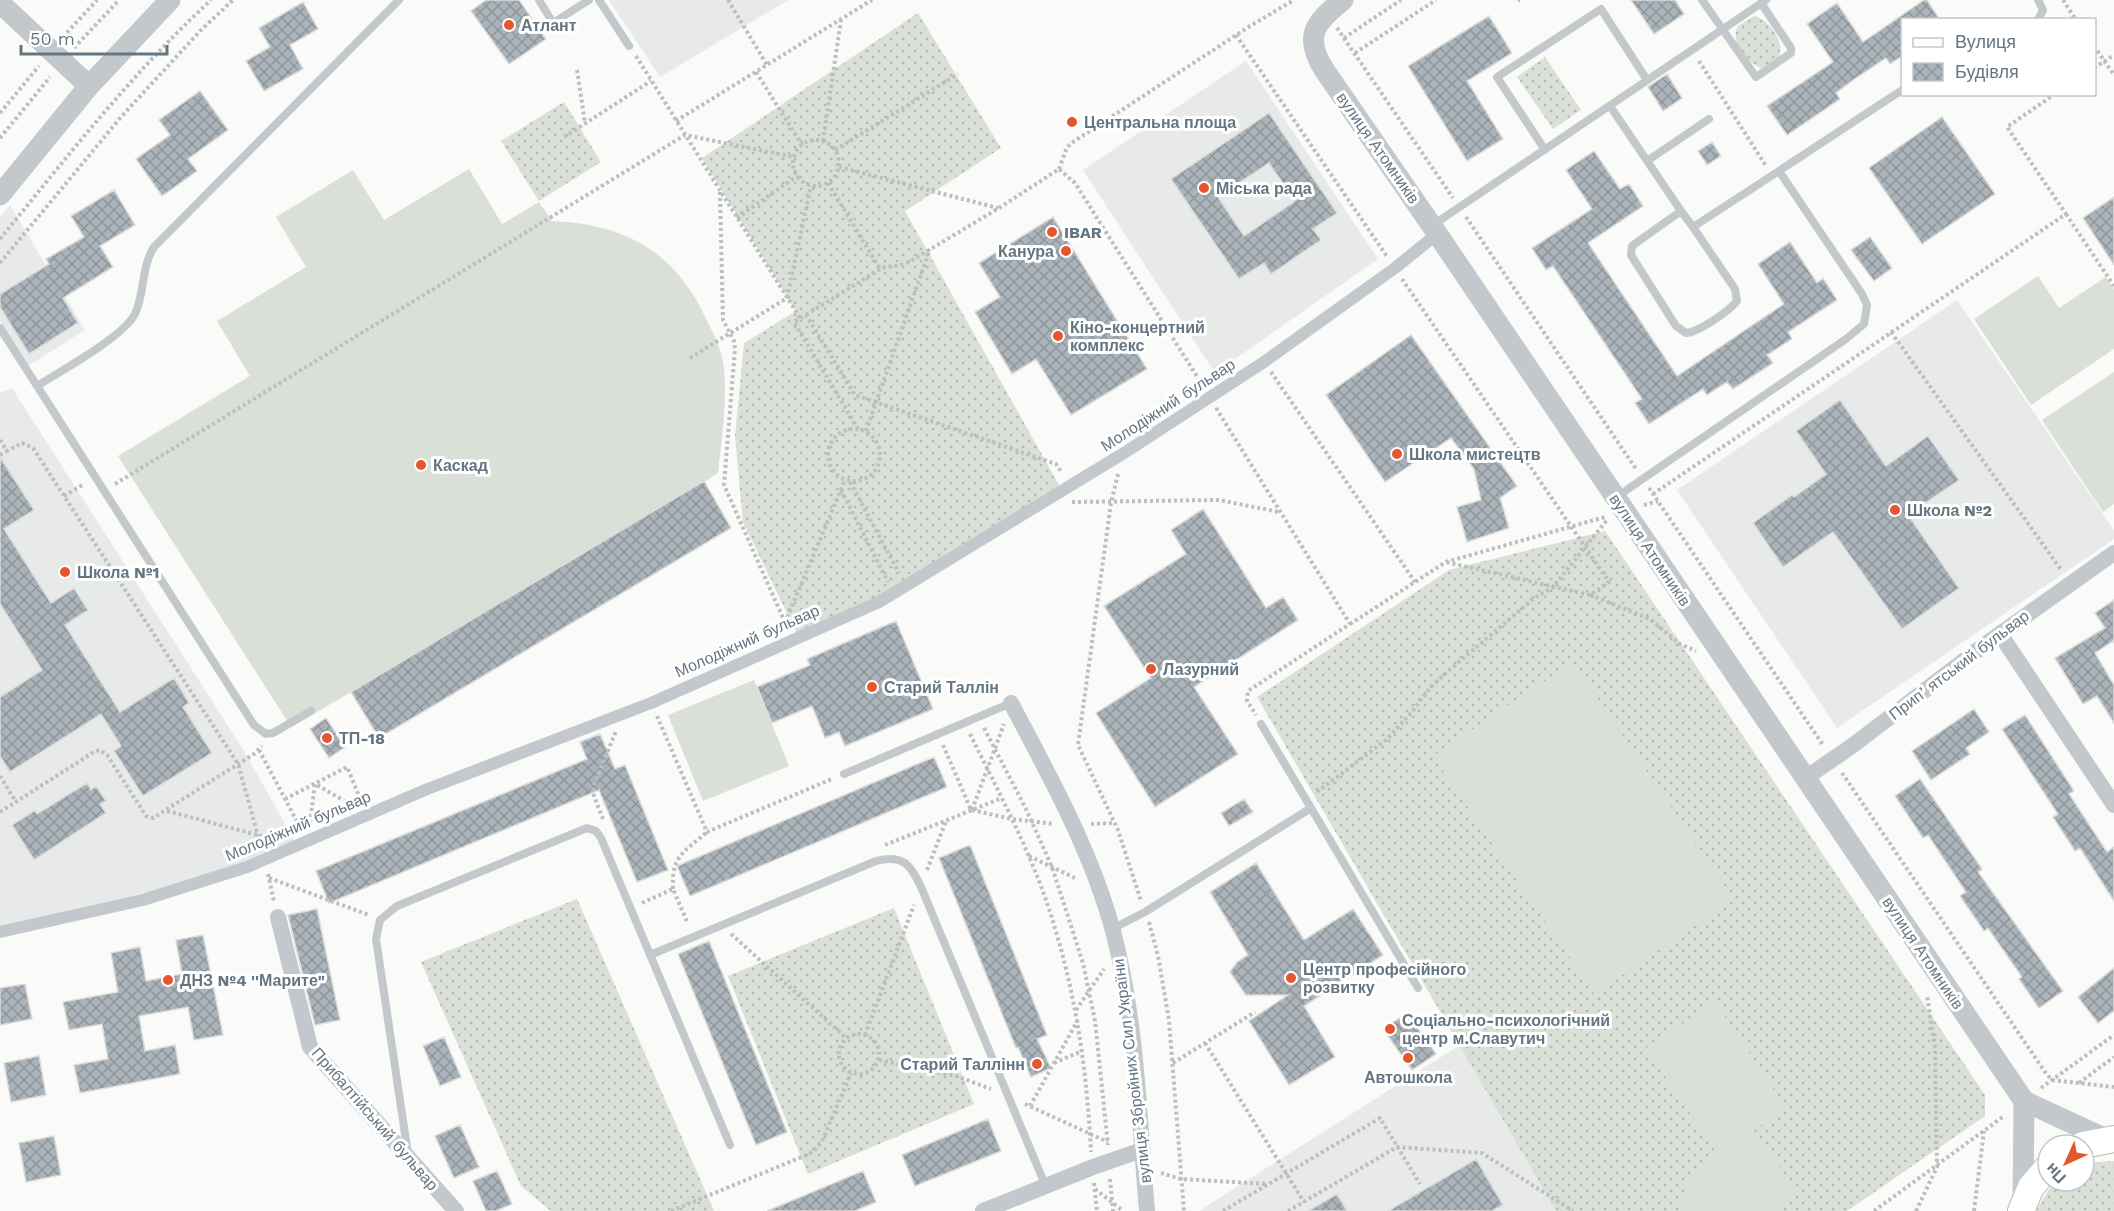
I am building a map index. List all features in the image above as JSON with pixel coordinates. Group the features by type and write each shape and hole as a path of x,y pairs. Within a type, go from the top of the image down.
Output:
{"main road":[{"path":"2022,1207 2036,1181"}],"street":[{"path":"0,195 89,86 170,0"},
{"name":"вулиця Атомників","path":"1343,0 1327,15 1314,35 1312,40 1314,54 2024,1101"},
{"path":"0,3 89,86"},
{"name":"Молодіжний бульвар","path":"0,932 143,900 222,876 303,844 460,776 651,703 792,638 873,604 907,586 1124,453 1264,362 1395,268 1434,230"},
{"name":"Припʼятський бульвар","path":"1804,779 2114,553"},
{"path":"2000,634 2114,805"},
{"name":"вулиця Збройних Сил України","path":"1011,702 1074,825 1113,929 1128,1013 1134,1153 1143,1168 1148,1211"},
{"name":"Прибалтійський бульвар","path":"278,917 310,1047 456,1211"},
{"path":"2022,1207 2024,1101 2101,1141"},
{"path":"983,1211 1134,1153"}],"lane":[{"path":"37,386 124,328 135,314 149,256 154,247 399,0"},
{"path":"539,0 553,23 590,0"},
{"path":"599,0 629,46"},
{"path":"1434,230 1459,208 1647,80 1722,30 1763,2 1791,48 1789,57 1756,77 1722,30 1702,0"},
{"path":"2038,0 2043,10 2039,18"},
{"path":"1545,150 1497,77 1601,9 1647,80"},
{"path":"1693,227 1901,91"},
{"path":"1610,106 1735,289 1737,301 1731,308 1686,333 1676,326 1631,255 1632,246 1681,211"},
{"path":"1647,161 1709,119"},
{"path":"1615,498 1846,339 1864,324 1867,305 1862,294 1776,174"},
{"path":"0,328 254,724 266,734 273,734 311,711"},
{"path":"844,774 1011,702"},
{"path":"1261,724 1418,988"},
{"path":"1113,929 1145,912 1308,804"},
{"path":"409,1159 376,939 380,920 396,906 580,830 591,829 596,831 601,838 730,1145"},
{"path":"650,956 876,861 888,858 900,861 910,867 921,887 1046,1187"}],"path":[{"path":"0,239 108,107 210,0"},
{"path":"0,263 121,117 201,30 233,0"},
{"path":"728,0 767,65"},
{"path":"676,121 872,0"},
{"path":"858,429 794,322 880,269 886,266 903,265 999,208 1059,169 1070,144 1236,35 1294,0"},
{"path":"1344,38 1401,0"},
{"path":"1355,53 1436,0"},
{"path":"2063,0 2075,18"},
{"path":"1327,15 1459,208"},
{"path":"823,141 841,20"},
{"path":"1236,35 1609,582 1590,595"},
{"path":"629,46 800,318"},
{"path":"2096,49 2114,75"},
{"path":"1692,50 1776,174"},
{"path":"2096,67 2114,55"},
{"path":"577,70 585,123"},
{"path":"756,72 802,145"},
{"path":"835,150 958,74"},
{"path":"564,137 651,81"},
{"path":"2052,96 2007,127 2114,286"},
{"path":"104,491 685,135 794,157"},
{"path":"816,140 823,141 835,150 839,157 839,167 834,178 828,183 817,187 811,186 797,176 793,165 794,157 802,145 816,140"},
{"path":"839,167 999,208"},
{"path":"1059,169 1076,183 1350,624"},
{"path":"736,218 797,176"},
{"path":"828,183 880,269"},
{"path":"690,358 787,298 811,186"},
{"path":"720,192 723,316 735,349 724,485 792,638"},
{"path":"1653,494 2066,214"},
{"path":"866,431 930,249"},
{"path":"806,315 855,395 1050,462 1059,469 1070,486"},
{"path":"1891,333 2071,583"},
{"path":"1264,362 1415,582"},
{"path":"785,623 840,489 847,481 866,479 878,467 880,459 878,443 866,431 849,429 833,439 829,447 829,464 834,472 847,481 907,586"},
{"path":"0,440 7,451"},
{"path":"0,455 22,443 29,445 238,764 278,917"},
{"path":"1124,453 1111,503 1078,745 1115,823 1153,936 1163,982 1173,1064 1184,1211"},
{"path":"64,496 95,477"},
{"path":"840,489 894,593"},
{"path":"1044,502 1219,500 1280,512"},
{"path":"1261,724 1247,701 1248,691 1446,562 1612,515 1553,586 1533,599 1446,673 1430,688 1386,740 1308,804"},
{"path":"1446,562 1590,595 1650,619 1680,644 1693,651 1720,654"},
{"path":"972,810 1011,702"},
{"path":"651,703 707,832"},
{"path":"607,829 594,796 593,787 615,732 618,716"},
{"path":"978,717 1032,822 1052,867 1080,952 1095,1021 1113,1211"},
{"path":"965,722 1029,856 1059,939 1078,1020 1097,1211"},
{"path":"938,734 972,810"},
{"path":"0,812 100,750 106,755 146,816 153,818 260,750 285,799 303,844"},
{"path":"1833,760 2031,1053 2052,1080 2114,1087"},
{"path":"285,799 347,767 368,815"},
{"path":"679,927 688,924 673,890 672,872 683,853 707,832 844,774"},
{"path":"0,776 16,802"},
{"path":"315,784 368,815"},
{"path":"303,844 315,784"},
{"path":"972,810 1032,822 1074,825 1115,823"},
{"path":"166,811 303,844"},
{"path":"865,1035 946,820"},
{"path":"1029,856 1100,890"},
{"path":"268,877 380,920"},
{"path":"638,904 673,890"},
{"path":"722,925 846,1038"},
{"path":"1076,1010 1118,950"},
{"path":"1916,1211 1937,1167 1935,1048 1927,994"},
{"path":"1173,1064 1255,1012"},
{"path":"1030,1106 1078,1020"},
{"path":"859,1034 865,1035 871,1038 878,1047 879,1060 871,1071 864,1074 851,1073 841,1063 839,1057 846,1038 859,1034"},
{"path":"2052,1080 2114,1035"},
{"path":"1205,1043 1304,1202"},
{"path":"1054,1064 1082,1051"},
{"path":"2079,1083 2114,1057"},
{"path":"671,1211 809,1154 818,1147 823,1139 851,1073"},
{"path":"1874,1211 1937,1167 2002,1117"},
{"path":"1223,1211 1380,1118 1420,1184"},
{"path":"1974,1211 1985,1130"},
{"path":"1107,1142 1134,1153"},
{"path":"1288,1211 1397,1147 1482,1153 1573,1211"},
{"path":"1143,1168 1181,1179 1268,1184"},
{"path":"1095,1189 1123,1211"}],"shaded area":[{"path":"609,0 788,0 660,77"},
{"path":"918,13 1001,148 905,211 1059,485 911,581 798,636 743,522 735,436 744,343 796,311 702,158"},
{"path":"1754,16 1771,27 1780,46 1778,58 1762,68 1745,57 1736,38 1738,26"},
{"path":"1545,57 1581,110 1553,129 1517,77"},
{"path":"1246,61 1378,259 1215,373 1083,170"},
{"path":"564,102 601,162 539,201 501,141"},
{"name":"Каскад","path":"469,169 502,224 539,202 552,221 603,228 646,246 680,277 710,327 723,362 724,407 718,473 704,482 731,528 379,738 351,692 291,727 118,456 250,376 217,321 306,267 276,217 353,170 384,220"},
{"path":"10,205 85,330 28,366 0,321 0,217"},
{"path":"2038,276 2059,308 2106,277 2114,289 2114,349 2031,405 1974,319"},
{"name":"Школа №2","path":"1957,300 2114,530 2114,539 1837,728 1677,490"},
{"path":"2114,372 2114,504 2103,512 2042,420"},
{"name":"Школа №1","path":"12,388 244,751 294,840 260,858 143,895 0,928 0,393"},
{"path":"1605,531 1985,1095 1985,1116 1847,1211 1556,1211 1257,697 1449,570"},
{"path":"1573,662 1734,900 1594,994 1433,756"},
{"path":"754,680 789,766 703,801 668,715"},
{"path":"577,899 714,1211 551,1211 521,1186 421,962"},
{"path":"894,908 974,1104 808,1174 728,976"},
{"path":"1715,1002 1786,1108 1754,1130 1798,1194 1773,1211 1688,1211 1681,1201 1691,1172 1717,1154 1646,1048"},
{"path":"1460,1045 1556,1211 1199,1211"},
{"path":"2114,1161 2114,1211 2036,1211 2047,1193 2096,1193 2097,1162"}],"building":[{"name":"Атлант","path":"486,0 519,0 546,39 509,64 471,11"},
{"path":"1631,0 1675,0 1684,14 1654,34"},
{"path":"1924,0 1927,0 1939,18 1901,18 1901,57 1890,64 1886,58 1853,80 1836,93 1840,99 1787,135 1767,106 1833,62 1807,24 1837,3 1863,42"},
{"path":"303,2 318,29 290,45 303,69 264,91 246,61 270,47 259,28"},
{"path":"1489,16 1512,53 1467,81 1503,139 1467,161 1408,66"},
{"path":"1667,74 1682,98 1663,111 1648,87"},
{"path":"200,91 228,130 188,159 197,171 162,196 136,159 170,135 159,120"},
{"name":"Міська рада","path":"1269,113 1337,213 1313,229 1321,240 1271,274 1264,263 1239,279 1171,179","holes":["1269,163 1295,201 1244,236 1218,197"]},
{"path":"1942,117 1995,194 1922,244 1869,168"},
{"path":"1712,142 1721,156 1707,165 1698,151"},
{"path":"1594,151 1620,189 1629,184 1643,206 1588,243 1677,376 1784,304 1758,264 1790,242 1817,283 1823,278 1837,300 1788,332 1792,339 1767,355 1773,363 1733,389 1727,382 1707,395 1703,389 1649,424 1635,403 1642,399 1553,266 1546,270 1532,248 1592,209 1566,170"},
{"path":"114,190 135,225 100,246 113,267 63,298 78,323 29,354 0,307 0,294 49,264 46,259 84,237 71,216"},
{"path":"2114,197 2114,265 2083,218"},
{"name":"Кіно-концертний комплекс","path":"1053,217 1147,369 1071,415 1036,359 1012,374 975,312 1000,297 979,263"},
{"path":"1870,237 1892,268 1874,281 1851,250"},
{"name":"Школа мистецтв","path":"1411,335 1517,486 1500,498 1509,528 1467,542 1457,507 1481,500 1474,469 1451,438 1385,482 1326,395"},
{"path":"1840,400 1886,466 1928,436 1959,480 1908,515 1959,588 1902,629 1833,532 1783,567 1753,523 1826,474 1796,431"},
{"path":"0,457 34,510 4,529 51,603 74,588 88,610 65,625 120,712 174,678 189,703 183,707 212,753 143,796 114,751 121,746 101,714 10,772 0,756 0,697 42,670 0,604"},
{"path":"704,481 731,528 379,738 351,692"},
{"path":"1203,509 1266,608 1283,597 1298,620 1194,687 1238,754 1155,807 1096,713 1151,678 1104,606 1186,554 1171,530"},
{"path":"2114,600 2114,643 2113,641 2095,653 2114,685 2114,723 2097,696 2083,704 2055,658 2105,628 2095,613"},
{"name":"Старий Таллін","path":"896,621 933,709 845,746 839,732 825,738 812,706 772,723 757,687 810,665 807,659"},
{"path":"1974,709 1989,732 1966,748 1970,754 1931,780 1912,751"},
{"path":"2025,715 2074,791 2069,794 2107,852 2114,847 2114,901 2080,848 2075,851 2053,817 2058,814 2002,729"},
{"name":"ТП-18","path":"326,718 345,747 329,758 310,729"},
{"path":"600,734 615,769 625,765 668,870 637,882 599,790 329,903 316,871 587,759 580,742"},
{"path":"934,757 947,787 690,896 677,866"},
{"path":"1920,779 1982,869 1978,872 2063,991 2039,1008 2019,979 2022,977 1988,928 1984,931 1960,896 1966,892 1928,835 1923,838 1895,796"},
{"path":"87,783 91,790 96,786 106,801 100,804 106,813 34,860 12,825 35,810 37,814"},
{"path":"1244,799 1253,812 1229,826 1221,813"},
{"path":"970,845 1047,1035 1037,1039 1051,1068 1031,1077 1018,1047 1016,1048 939,858"},
{"name":"Центр професійного розвитку","path":"1256,863 1304,940 1353,909 1383,955 1304,1006 1335,1057 1289,1085 1249,1021 1288,995 1246,995 1230,972 1237,962 1248,955 1210,892"},
{"path":"317,909 340,1020 315,1025 288,915"},
{"path":"203,935 223,1035 194,1040 188,1007 139,1016 145,1051 175,1045 180,1074 80,1093 74,1065 108,1059 102,1024 69,1030 63,1002 118,992 111,953 140,947 146,981 182,974 176,940"},
{"path":"709,941 787,1132 756,1145 678,954"},
{"path":"2114,968 2114,1011 2098,1023 2078,997"},
{"path":"25,984 32,1019 0,1025 0,988"},
{"path":"1407,1013 1436,1054 1412,1070 1383,1029"},
{"path":"444,1037 461,1077 440,1086 423,1046"},
{"path":"39,1056 46,1095 11,1102 4,1063"},
{"path":"988,1119 1001,1151 915,1186 902,1155"},
{"path":"460,1125 479,1167 454,1178 435,1136"},
{"path":"54,1136 61,1175 26,1182 19,1143"},
{"path":"1476,1159 1503,1205 1492,1211 1388,1211"},
{"path":"497,1171 512,1204 496,1211 486,1211 473,1181"},
{"path":"863,1171 876,1202 855,1211 767,1211"},
{"path":"1337,1194 1347,1211 1308,1211"}],"place":[{"name":"Атлант","path":"509,25"},
{"name":"Центральна площа","path":"1072,122"},
{"name":"Міська рада","path":"1204,188"},
{"name":"IBAR","path":"1052,232"},
{"name":"Канура","path":"1066,251"},
{"name":"Кіно-концертний комплекс","path":"1058,336"},
{"name":"Школа мистецтв","path":"1397,454"},
{"name":"Каскад","path":"421,465"},
{"name":"Школа №2","path":"1895,510"},
{"name":"Школа №1","path":"65,572"},
{"name":"Лазурний","path":"1151,669"},
{"name":"Старий Таллін","path":"872,687"},
{"name":"ТП-18","path":"327,738"},
{"name":"Центр професійного розвитку","path":"1291,978"},
{"name":"ДНЗ №4 ''Марите\"","path":"168,980"},
{"name":"Соціально-психологічний центр м.Славутич","path":"1390,1029"},
{"name":"Автошкола","path":"1408,1058"},
{"name":"Старий Таллінн","path":"1037,1064"}]}
